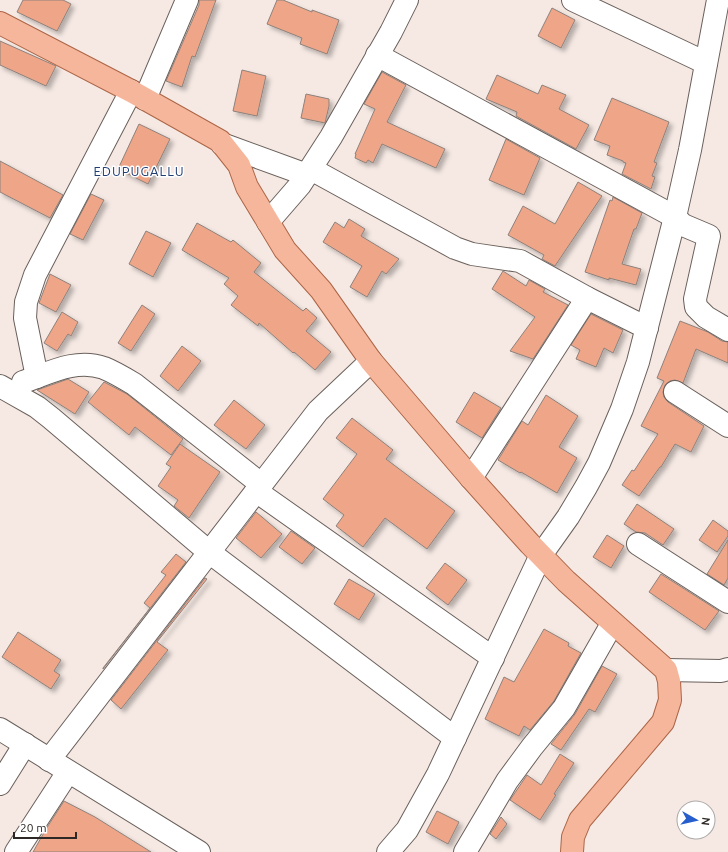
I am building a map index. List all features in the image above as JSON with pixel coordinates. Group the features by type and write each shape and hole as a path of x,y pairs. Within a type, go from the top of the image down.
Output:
{"main road":[{"path":"0,23 138,95 220,141 239,165 247,187 285,250 321,290 372,361 471,478 541,555 566,581 612,624 652,656 666,670 669,681 670,700 663,722 580,820 573,837 572,852"}],"street":[{"path":"37,377 25,318 26,302 35,275 138,95 187,0"},
{"path":"268,222 300,184 331,137 407,0"},
{"path":"573,0 706,63"},
{"path":"388,852 407,830 438,774 541,555 568,517 586,487 599,463 622,409 638,362 647,328 687,225 706,63 718,0"},
{"path":"377,55 709,236 695,299 696,307 706,317 728,330"},
{"path":"222,144 308,172 455,248 472,254 520,262 647,328"},
{"path":"471,478 587,298"},
{"path":"49,760 318,411 372,361"},
{"path":"3,387 37,377 65,366 82,364 102,367 115,373 134,384 259,488 493,658"},
{"path":"3,387 38,407 209,552 455,738"},
{"path":"675,392 728,426"},
{"path":"638,544 728,602"},
{"path":"465,852 507,781 532,747 564,708 612,624"},
{"path":"666,670 721,671 728,669"},
{"path":"0,729 199,852"},
{"path":"0,784 25,744"},
{"path":"16,852 68,772"}],"building":[{"path":"23,0 63,0 71,4 57,31 17,12"},
{"path":"199,0 216,0 195,57 192,56 182,87 166,81 199,5"},
{"path":"277,0 283,0 312,12 312,10 339,20 327,54 300,44 302,38 267,24"},
{"path":"552,8 575,20 561,48 538,36"},
{"path":"0,41 56,66 46,86 0,65"},
{"path":"242,70 266,76 257,116 233,111"},
{"path":"382,72 406,85 387,122 445,149 436,168 382,144 373,163 368,160 366,163 355,158 355,154 375,109 364,104"},
{"path":"497,75 538,94 542,85 566,95 559,109 589,125 576,149 516,116 517,112 486,99"},
{"path":"306,94 329,99 325,123 301,118"},
{"path":"612,98 669,122 654,162 657,163 652,176 655,177 651,189 622,174 626,163 607,155 610,146 594,140"},
{"path":"139,124 170,139 148,184 118,169"},
{"path":"506,139 540,158 524,195 489,180"},
{"path":"0,161 63,195 50,218 0,192"},
{"path":"578,182 602,196 555,266 542,259 544,255 508,235 523,206 555,224"},
{"path":"91,194 104,200 83,240 70,234"},
{"path":"613,197 642,213 636,229 634,229 622,264 641,269 636,285 609,278 609,280 585,272 610,200 612,201"},
{"path":"349,219 365,229 361,236 399,259 386,274 382,271 367,297 350,287 362,266 323,242 335,222 344,228"},
{"path":"197,223 231,242 233,240 261,263 254,272 303,311 306,308 317,318 306,331 331,352 315,370 259,323 258,326 231,305 238,296 224,284 229,278 182,250"},
{"path":"146,231 171,243 153,277 129,264"},
{"path":"503,271 526,286 529,280 545,289 543,292 568,305 533,359 510,351 535,317 492,289"},
{"path":"50,274 71,285 56,312 39,303"},
{"path":"142,305 155,314 131,351 118,343"},
{"path":"62,312 78,322 71,336 68,334 57,351 44,343"},
{"path":"591,314 623,330 613,353 604,348 596,367 576,359 580,350 571,345"},
{"path":"680,321 708,332 722,341 728,342 728,363 696,349 683,383 675,380 670,381 665,385 663,392 664,397 668,402 704,426 691,452 675,444 661,467 639,496 622,485 632,470 634,471 658,434 641,426 664,381 657,378"},
{"path":"182,346 201,361 178,391 160,376"},
{"path":"68,379 89,392 75,414 37,390"},
{"path":"104,382 127,394 183,439 171,455 135,427 129,435 88,402"},
{"path":"474,392 501,408 482,438 456,422"},
{"path":"546,395 578,416 559,447 577,458 557,493 498,460 522,421 528,425"},
{"path":"234,400 265,425 246,449 214,425"},
{"path":"352,418 393,450 386,459 455,511 427,549 385,518 363,547 336,526 344,515 323,499 357,454 336,438"},
{"path":"180,444 220,472 189,518 174,506 178,500 158,486 171,467 166,464"},
{"path":"637,504 674,529 663,545 645,533 636,532 624,524"},
{"path":"256,512 282,534 261,558 236,538"},
{"path":"713,520 728,531 728,536 717,552 699,540"},
{"path":"291,531 315,548 302,564 279,547"},
{"path":"607,535 624,546 611,568 593,557"},
{"path":"728,540 728,578 724,585 707,574"},
{"path":"176,554 186,562 103,669 150,608 144,603 166,575 161,572"},
{"path":"445,563 467,580 448,605 426,588"},
{"path":"661,574 719,611 705,630 649,592"},
{"path":"205,578 207,579 157,642 168,650 121,709 111,700"},
{"path":"349,579 375,594 359,620 334,604"},
{"path":"544,629 569,643 568,646 581,653 554,701 530,730 524,726 519,736 485,719 504,677 514,682"},
{"path":"18,632 61,660 54,671 60,675 51,689 2,657"},
{"path":"602,666 617,674 595,712 589,709 561,750 551,744 575,714"},
{"path":"560,754 574,763 554,794 556,795 540,820 510,800 527,775 541,785"},
{"path":"64,801 95,817 151,852 33,852"},
{"path":"437,811 459,822 448,844 426,832"},
{"path":"501,817 507,824 496,839 490,834"}],"district":[{"name":"EDUPUGALLU","path":"139,171"}]}
